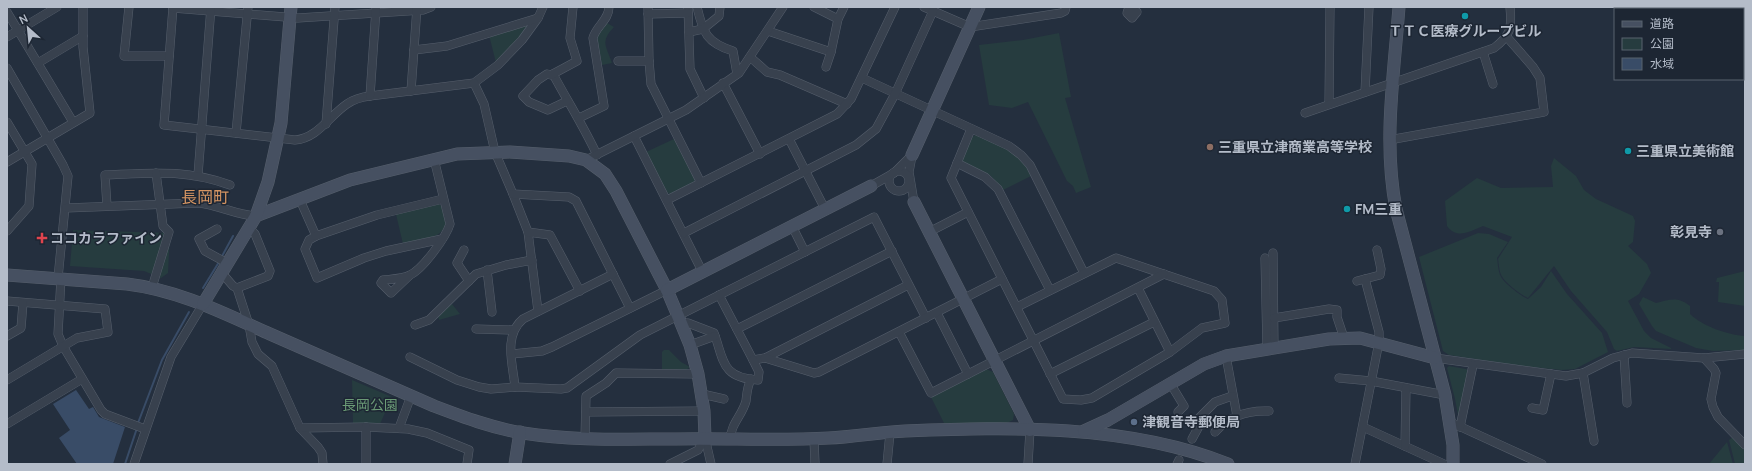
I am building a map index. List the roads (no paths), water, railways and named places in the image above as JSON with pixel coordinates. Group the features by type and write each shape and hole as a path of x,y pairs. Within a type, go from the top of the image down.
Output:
{"street":[{"path":"7,162 90,113 83,36 83,7"},
{"path":"129,7 124,56 169,56"},
{"path":"431,7 291,12 173,7 164,125 279,138 302,139 314,133 326,124 348,102 370,96 474,83 498,65 526,35 538,18 543,7"},
{"path":"567,101 548,110 530,102 523,96 538,80 547,74 553,74 577,61 570,38 573,7"},
{"path":"579,118 604,106 593,38 608,15 609,7"},
{"path":"698,7 703,29 717,45 733,51 737,74"},
{"path":"689,32 703,29 719,16 720,7"},
{"path":"586,160 686,110 737,74 768,31 783,7"},
{"path":"814,7 838,19"},
{"path":"826,67 831,52 838,19 844,7"},
{"path":"667,200 837,114 851,99 894,7"},
{"path":"924,7 970,27 1061,13 1065,11 1066,7"},
{"path":"979,7 912,155 910,180 914,202 1030,430 1028,464"},
{"path":"1329,104 1330,7"},
{"path":"1365,92 1369,7"},
{"path":"1399,7 1389,140 1392,180 1396,209 1445,395 1455,424 1542,464"},
{"path":"1304,113 1494,48 1505,40 1510,30 1510,7"},
{"path":"7,37 52,8"},
{"path":"411,91 417,8"},
{"path":"198,175 211,9"},
{"path":"370,96 376,10"},
{"path":"701,183 651,84 648,10 688,10 690,69 704,98"},
{"path":"236,133 248,11"},
{"path":"326,124 334,11"},
{"path":"684,234 856,145 876,129 895,94 932,11"},
{"path":"7,12 73,122"},
{"path":"134,464 144,428 171,357 224,266 256,216 268,182 279,138 291,12"},
{"path":"414,50 447,46 538,18"},
{"path":"768,31 831,52"},
{"path":"38,62 83,36"},
{"path":"1389,140 1544,112 1540,78 1533,66 1506,36"},
{"path":"1483,52 1494,84"},
{"path":"750,57 767,72 780,75 847,104"},
{"path":"618,61 649,61"},
{"path":"7,68 68,176 60,278 58,334 63,346 101,410 105,414 144,428"},
{"path":"553,74 574,113 579,118 598,155"},
{"path":"862,78 1008,146 1026,161 1084,273"},
{"path":"474,83 484,104 495,152 528,232 538,311"},
{"path":"723,84 760,154"},
{"path":"7,122 32,164 29,206 7,231"},
{"path":"971,129 951,178 1064,400 1085,400 1092,398 1170,352 1202,328 1225,323 1222,300 1219,294 1214,290 1116,258 1017,307"},
{"path":"634,136 702,270"},
{"path":"789,139 825,209"},
{"path":"66,208 159,204 208,204 237,213 256,216 350,180 457,154 495,152 569,156 586,160 605,174 616,191 667,290 690,345 702,394 705,438 711,464"},
{"path":"512,354 542,351 552,347 667,290 702,270 871,186 894,172 912,155"},
{"path":"410,275 434,252 450,224 434,159"},
{"path":"957,163 985,176 998,189 1050,290"},
{"path":"871,186 905,189 910,180 907,174 903,171 894,172"},
{"path":"894,172 889,180 890,185 914,202"},
{"path":"154,281 169,232 163,226 156,173"},
{"path":"107,206 106,175 156,173 198,175 230,185"},
{"path":"513,194 569,197 576,201 630,308"},
{"path":"442,239 364,258 317,278 305,249 309,240 316,236 377,215 443,199"},
{"path":"300,200 316,236"},
{"path":"929,232 968,212"},
{"path":"410,357 466,384 492,389 567,388 633,340 679,320 719,296 874,217 926,318"},
{"path":"792,226 805,252"},
{"path":"238,288 268,276 270,271 255,234 248,227"},
{"path":"218,229 199,239 205,251 216,257 224,266 233,286 238,288 249,325 252,342 258,354 272,366 300,428 318,447 322,454 323,464"},
{"path":"528,232 550,235 580,291"},
{"path":"464,250 457,264 469,281"},
{"path":"1355,464 1379,342 1379,332 1361,280 1380,275 1381,269 1377,250"},
{"path":"737,329 892,251"},
{"path":"1270,349 1274,318 1273,254"},
{"path":"1265,258 1270,349"},
{"path":"415,326 429,320 476,274 487,270 532,260"},
{"path":"487,270 492,312"},
{"path":"515,388 510,338 514,330 523,319 613,274"},
{"path":"899,332 930,393 1164,274"},
{"path":"7,275 60,278 145,286 203,304 411,396 470,420 520,432 586,439 705,438 730,440 814,439 890,432 1030,430 1083,431 1141,439 1228,464"},
{"path":"765,358 816,373 1002,279"},
{"path":"753,360 765,358 908,285"},
{"path":"1138,288 1170,352"},
{"path":"679,320 714,333 720,356 726,367 736,374 758,380 759,372 719,296"},
{"path":"7,301 105,310 108,332 82,336 7,380"},
{"path":"7,336 21,328 23,303"},
{"path":"1274,318 1329,309 1337,310 1337,317 1344,338"},
{"path":"937,312 968,374"},
{"path":"1050,374 1154,322"},
{"path":"476,329 514,330"},
{"path":"690,345 715,336"},
{"path":"1083,431 1108,420 1204,364 1226,356 1344,338 1360,338 1379,342 1435,358 1566,376 1583,373 1613,358 1624,355 1641,353 1704,358 1745,354"},
{"path":"1624,355 1627,403"},
{"path":"1226,356 1236,416"},
{"path":"1704,358 1716,373 1711,399 1714,411 1745,446"},
{"path":"1453,464 1455,424 1473,364"},
{"path":"586,439 586,396 606,383 616,373 698,374"},
{"path":"1583,373 1594,441"},
{"path":"1532,408 1543,410 1551,374"},
{"path":"1339,378 1445,395"},
{"path":"7,424 82,379"},
{"path":"730,440 731,430 746,401 746,389 751,379"},
{"path":"1170,383 1184,406 1178,412"},
{"path":"1405,446 1406,388"},
{"path":"702,394 724,399"},
{"path":"399,428 411,396"},
{"path":"1192,439 1198,428 1199,418 1215,402 1232,396"},
{"path":"586,412 704,411"},
{"path":"1215,432 1221,425 1236,416 1248,412 1269,411"},
{"path":"366,427 366,464"},
{"path":"1363,427 1444,464"},
{"path":"300,428 399,428 427,433 469,450 467,464"},
{"path":"515,464 520,432"},
{"path":"888,464 890,432"},
{"path":"670,464 698,450 705,438"},
{"path":"814,439 815,464"}],"water":[{"path":"76,390 89,409 93,407 99,417 125,427 113,464 77,464 59,438 70,430 53,404"}],"waterway":[{"path":"221,258 233,236"},
{"path":"203,288 219,262"},
{"path":"138,423 162,360 189,312"},
{"path":"125,464 137,428"}],"place":[{"name":"ＴＴＣ医療グループビル","path":"1465,16"},
{"name":"三重県立津商業高等学校","path":"1210,147"},
{"name":"三重県立美術館","path":"1628,151"},
{"name":"FM三重","path":"1347,209"},
{"name":"彰見寺","path":"1720,232"},
{"name":"ココカラファイン","path":"42,238"},
{"name":"津観音寺郵便局","path":"1134,422"}],"district":[{"name":"長岡町","path":"205,197"}],"park label":[{"name":"長岡公園","path":"370,405"}]}
